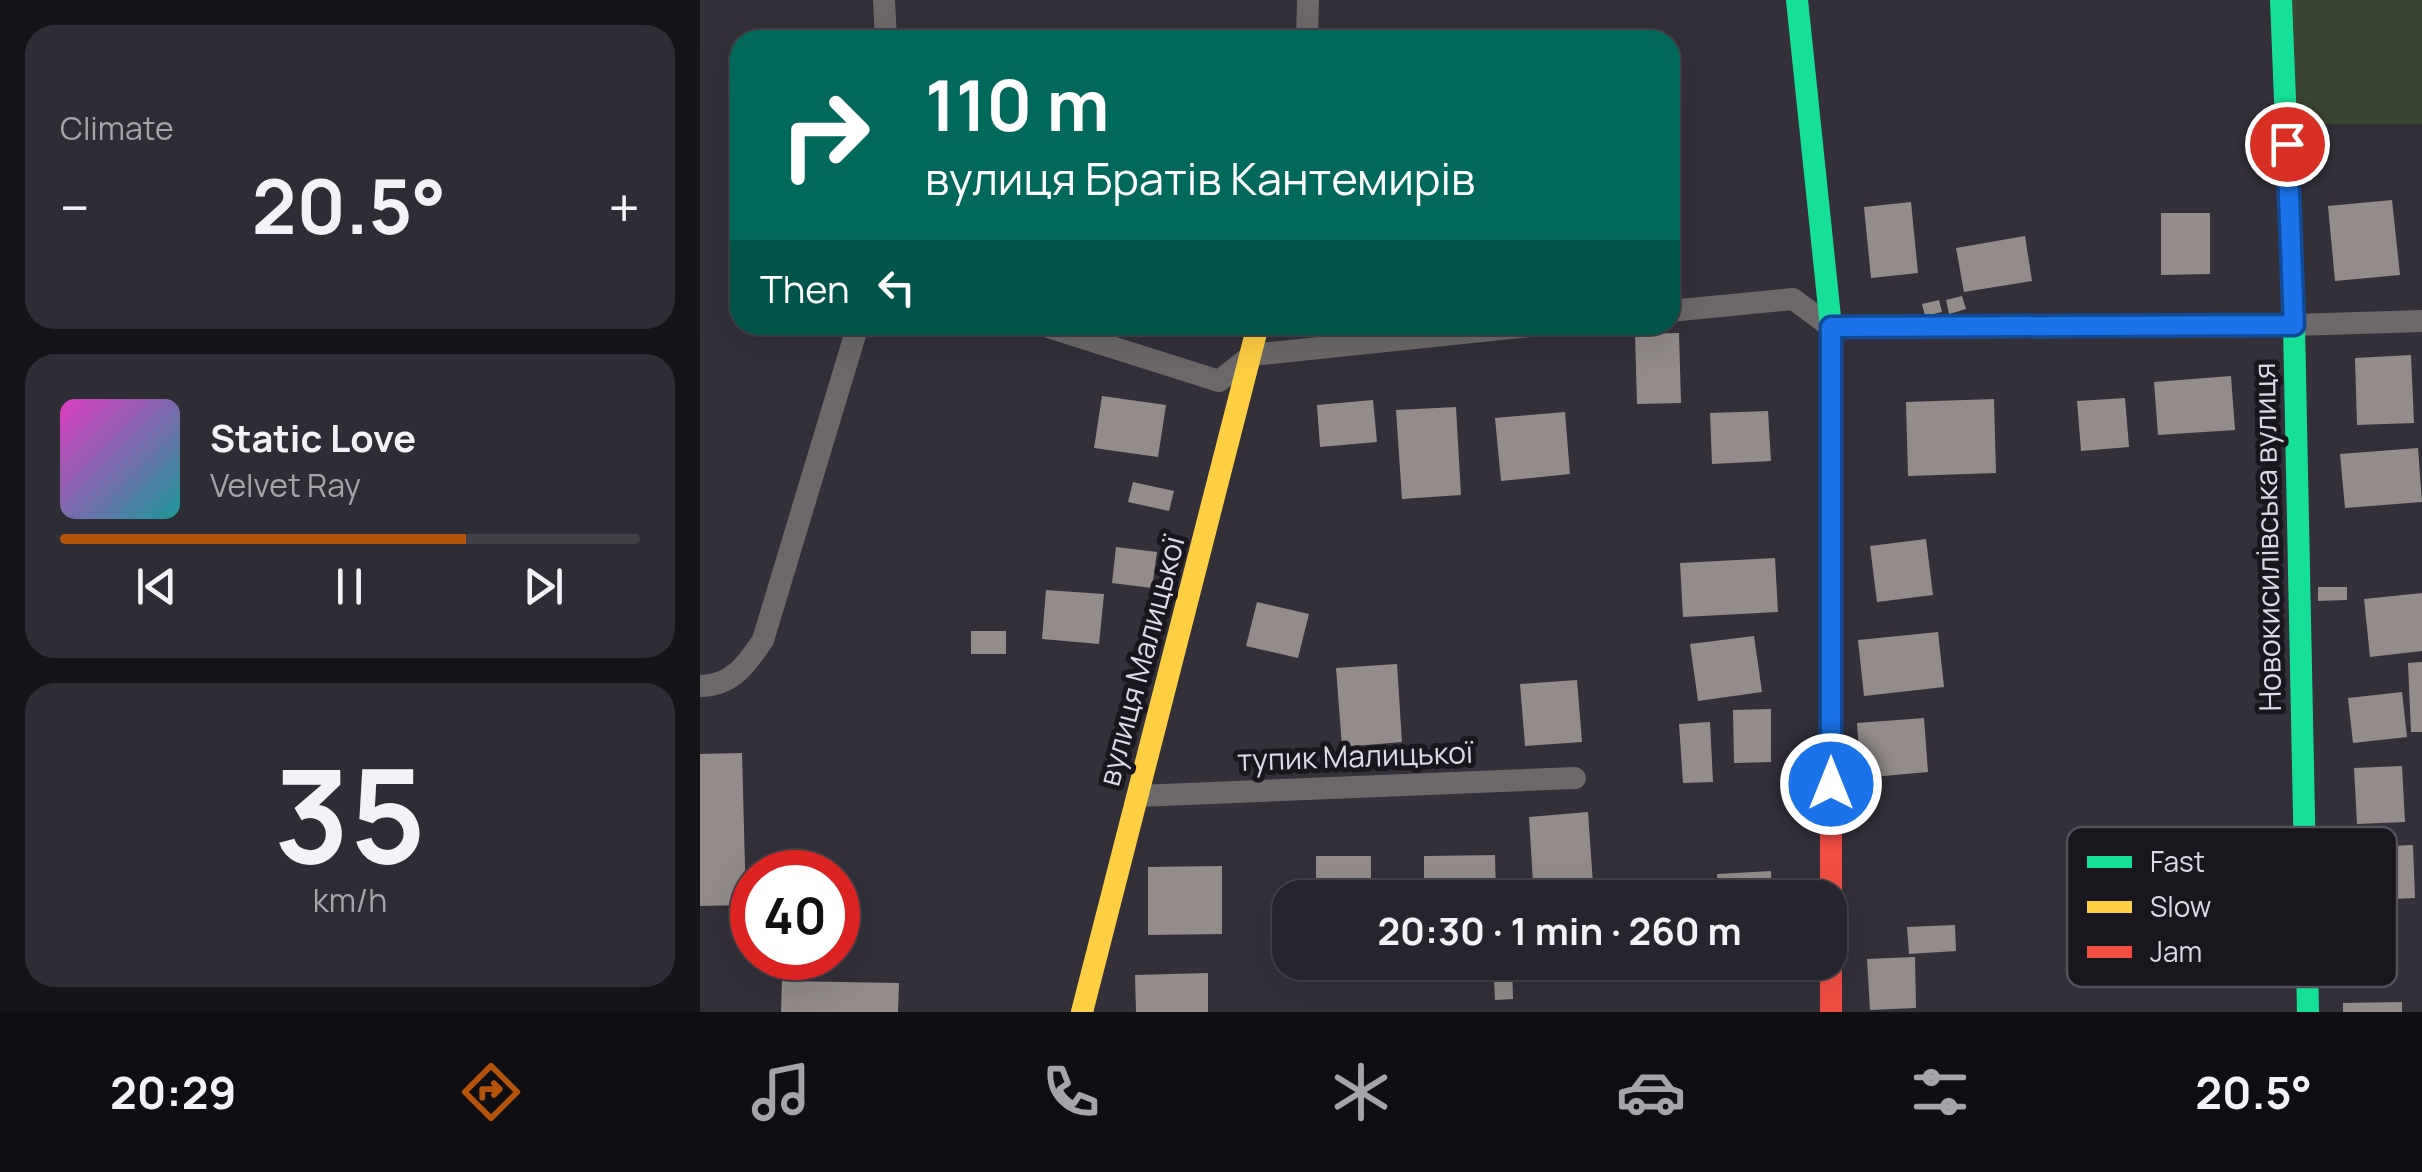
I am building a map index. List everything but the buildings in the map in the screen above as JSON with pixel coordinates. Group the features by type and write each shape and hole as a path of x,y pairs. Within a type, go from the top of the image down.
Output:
{"street":[{"path":"884,0 886,30"},
{"path":"1306,30 1308,0"},
{"path":"1796,0 1808,78 1831,327 1831,1012"},
{"name":"Новокисилівська вулиця","path":"2281,0 2294,325 2304,827"},
{"path":"1680,311 1793,299 1831,327 2422,321"},
{"path":"700,686 712,686 742,672 763,640 855,335"},
{"path":"1074,335 1219,381 1252,355 1443,335"},
{"name":"вулиця Малицької","path":"1082,1012 1256,335"},
{"name":"тупик Малицької","path":"1138,796 1575,778"},
{"name":"Новокисилівська вулиця","path":"2307,987 2308,1012"}],"green space":[{"path":"2272,0 2422,0 2422,124 2277,124"}],"traffic: fast":[{"path":"1797,0 1831,327 1831,583"},
{"path":"2281,0 2294,325 2304,827"},
{"path":"2307,987 2308,1012"}],"traffic: slow":[{"path":"1082,1012 1255,335"}],"traffic: jam":[{"path":"1831,583 1831,1012"}],"route":[{"path":"1831,784 1831,327 2294,325 2287,144"}]}
